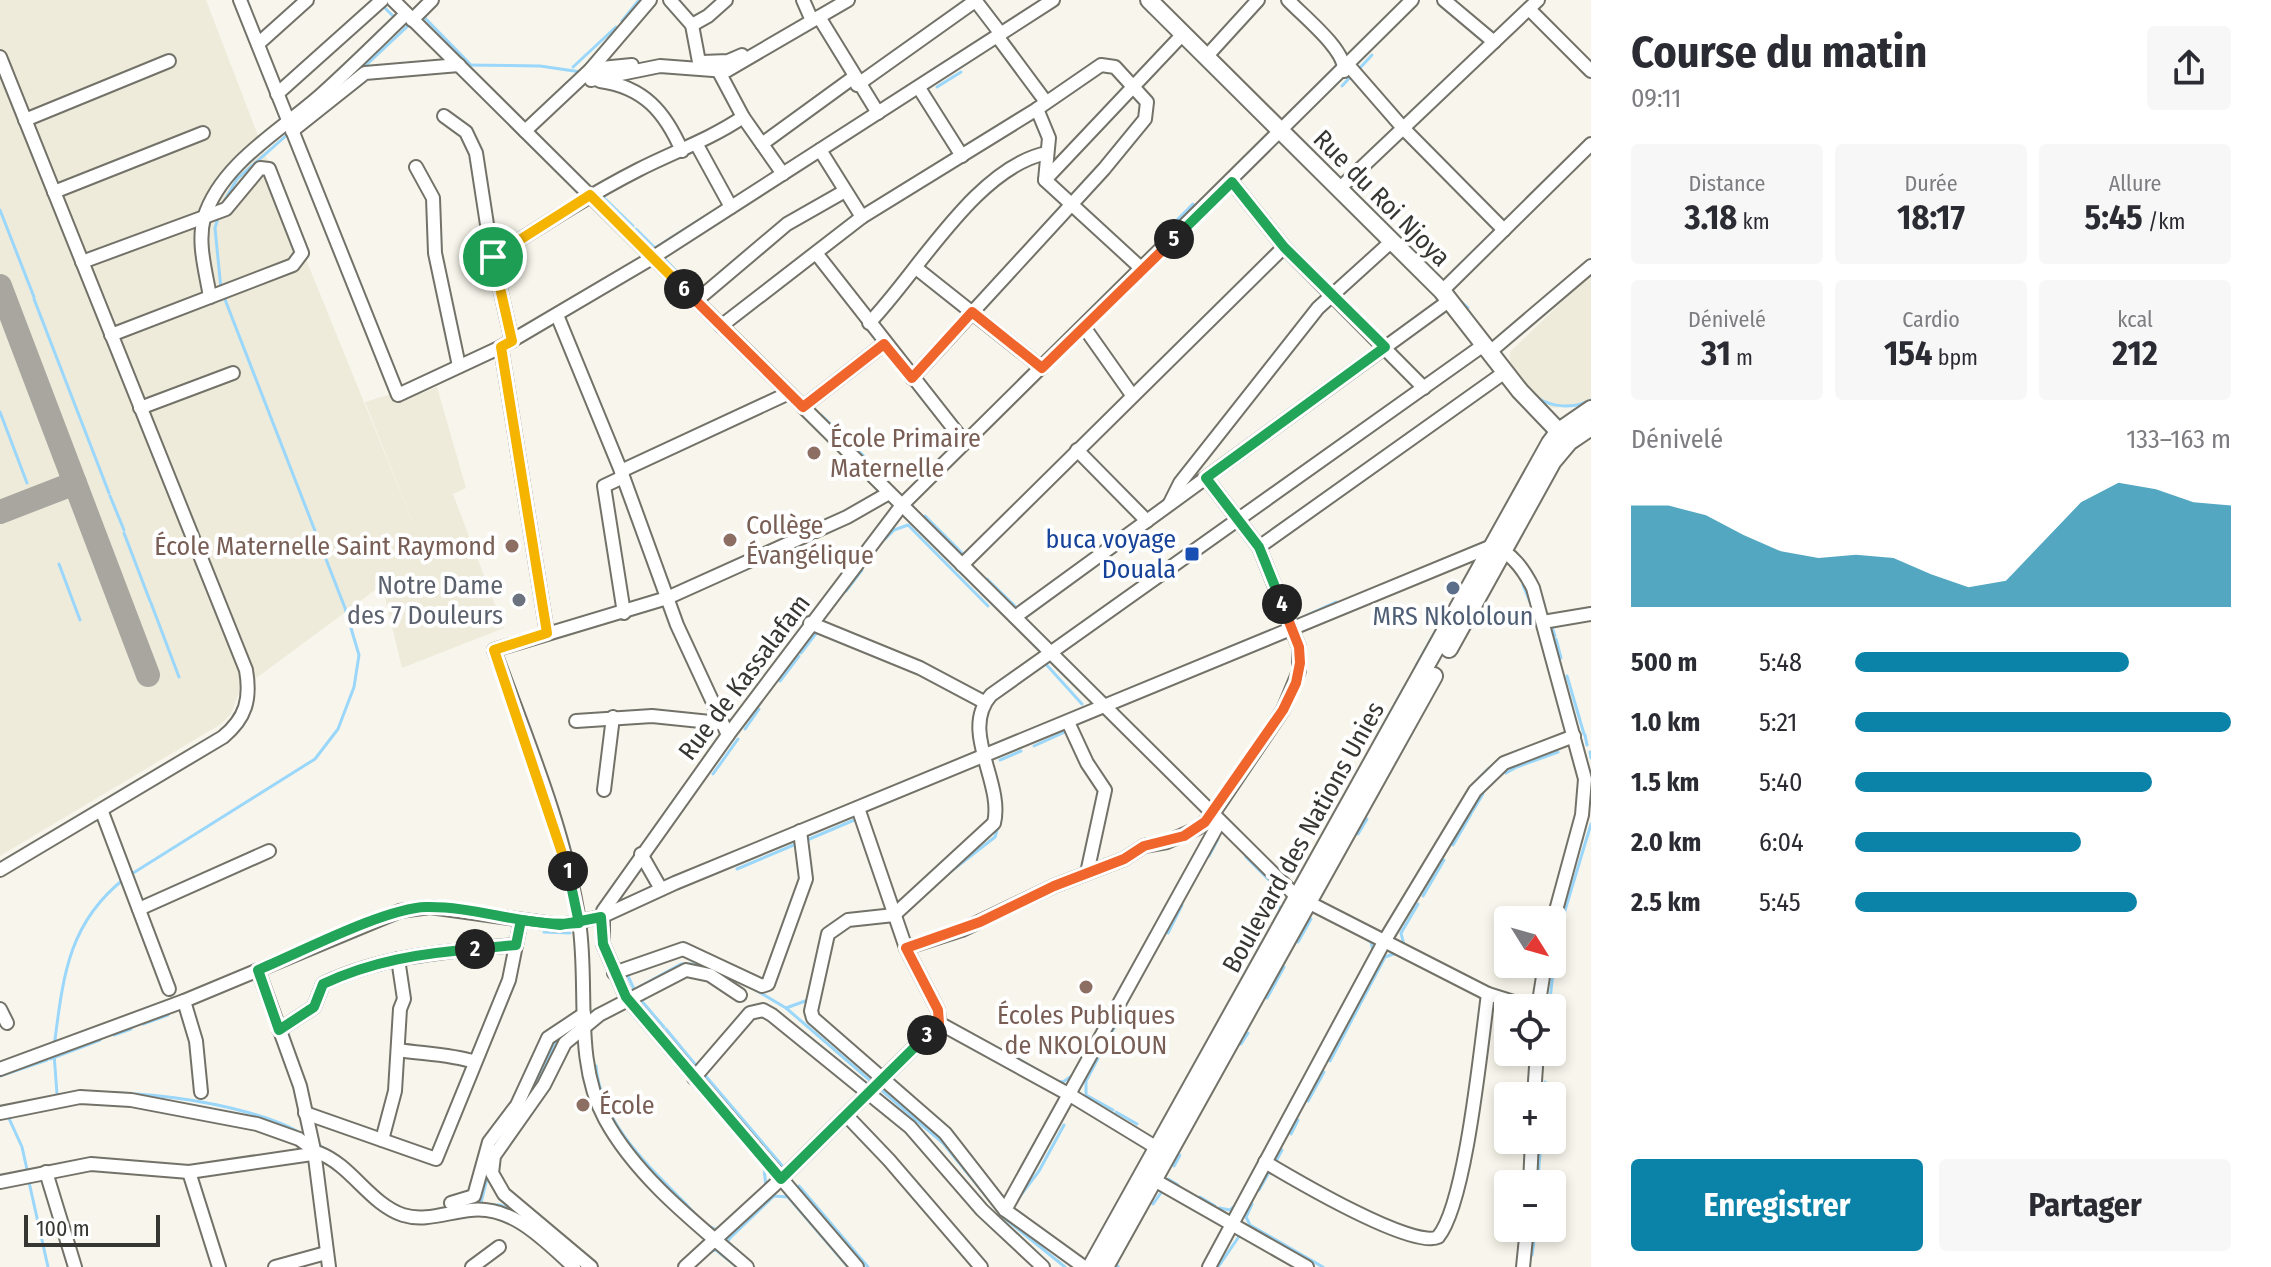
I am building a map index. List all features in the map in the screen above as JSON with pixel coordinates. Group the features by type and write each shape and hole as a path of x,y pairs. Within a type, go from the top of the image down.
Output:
{"main road":[{"name":"Rue du Roi Njoya","path":"1158,3 1183,34 1446,296 1505,372 1564,437"},
{"path":"1564,437 1591,409"},
{"path":"1564,437 1591,427"},
{"name":"Boulevard des Nations Unies","path":"1105,1267 1163,1151 1498,548 1564,437"},
{"name":"Boulevard des Nations Unies","path":"1091,1267 1149,1177"}],"street":[{"path":"240,0 395,394 506,344 557,315 652,258 1053,0"},
{"path":"258,44 307,0"},
{"path":"277,94 382,0"},
{"path":"393,0 1303,900 1494,996"},
{"path":"290,126 409,17 432,0"},
{"path":"525,131 588,75 650,0"},
{"path":"670,0 692,25 699,62"},
{"path":"692,25 726,0"},
{"path":"803,0 878,113"},
{"path":"588,75 660,66 718,70 742,65 836,0"},
{"path":"588,75 738,58 848,0"},
{"path":"1206,57 1258,0"},
{"path":"1288,0 1338,52 1347,68 1403,128 1504,230"},
{"name":"Rue de Kassalafam","path":"601,917 641,854 810,623 902,505 1282,133 1412,0"},
{"path":"1444,0 1494,42"},
{"path":"762,144 978,2 1042,106 1049,138 1045,180 1142,269"},
{"path":"1339,189 1534,4 1591,71"},
{"path":"1045,180 1183,34"},
{"path":"0,57 246,670 249,689 247,705 234,728 102,812 0,870"},
{"path":"25,120 169,61"},
{"path":"212,296 202,249 207,216 221,186 237,168 365,73 459,65"},
{"path":"721,326 862,217 1042,106 1101,65 1115,67 1149,107 1145,119 912,378"},
{"path":"718,70 743,117 783,174"},
{"path":"588,75 625,86 649,98 663,115 682,151"},
{"path":"919,88 962,156"},
{"path":"444,116 466,132 476,153 547,633"},
{"path":"493,257 590,195 697,145 743,117"},
{"path":"54,192 203,133"},
{"path":"1015,617 1385,347 1446,296 1504,230 1591,144"},
{"path":"697,145 731,207"},
{"path":"820,150 862,217"},
{"path":"869,323 916,268 934,241 975,199 1027,159 1047,153"},
{"path":"416,167 433,198 438,276 459,366"},
{"path":"82,262 226,209 260,168 269,169 302,253 293,265 111,335"},
{"path":"1232,182 1284,247 1424,388"},
{"path":"696,301 787,224 845,191"},
{"path":"1169,505 1180,483 1331,294 1392,241"},
{"path":"962,565 1284,247"},
{"path":"816,253 884,344 965,443"},
{"path":"1084,1267 1005,1210 945,1133 816,1021 811,1011 825,943 833,927 848,920 894,915 994,823 996,804 984,756 979,714 984,702 1424,388 1488,347 1591,266"},
{"path":"916,268 1042,368"},
{"path":"557,315 622,474 667,598 720,723 728,735"},
{"path":"1084,327 1132,395"},
{"path":"803,407 884,344"},
{"path":"1259,547 1505,372"},
{"path":"140,408 233,373"},
{"path":"624,613 604,486 622,474 789,393"},
{"path":"1077,450 1147,521"},
{"path":"1005,1210 1070,1095 1217,817 1290,698 1300,663 1293,627 1259,547 1241,518 1206,478"},
{"path":"747,1267 662,1190 615,1136 596,1101 584,1012 579,923 562,847 494,650 667,598 847,517 889,493"},
{"path":"0,1069 184,1001 409,908 454,910 560,925 601,917 661,889 1293,627 1498,548 1526,574 1543,622 1583,767 1585,792 1557,906"},
{"path":"1543,622 1591,614"},
{"path":"810,623 920,668 984,702"},
{"path":"576,721 652,716 720,723"},
{"path":"604,790 613,717"},
{"path":"1068,722 1087,763 1105,790 1087,873"},
{"path":"1209,1267 1385,940 1482,781 1515,757 1574,736"},
{"path":"685,1267 781,1179 939,1023 938,1010 906,948 858,808"},
{"path":"102,812 169,989"},
{"path":"906,948 962,930 1132,856 1144,846 1184,836 1217,817"},
{"path":"614,973 683,949 762,986 768,984 806,879 800,831"},
{"path":"139,909 269,851"},
{"path":"641,854 661,889"},
{"path":"601,917 603,944 625,995 857,1267"},
{"path":"305,1113 436,1159 509,980 521,920"},
{"path":"279,1030 314,1007 323,984 354,969 398,959 516,945"},
{"path":"382,1140 395,1091 400,1009 404,999 398,959"},
{"path":"258,970 300,1086 314,1151 329,1267"},
{"path":"451,1203 474,1196 489,1142 517,1105 548,1038 584,1012 673,975 693,970 710,975 740,995"},
{"path":"1265,1162 1312,1190 1379,1223 1424,1239 1438,1237 1452,1209 1460,1177 1488,994"},
{"path":"184,1001 196,1041 201,1092"},
{"path":"0,1009 7,1023"},
{"path":"694,1078 750,1013 763,1010 922,1139 982,1210 1043,1267"},
{"path":"584,1012 544,1085 492,1165 496,1183 504,1194 591,1267"},
{"path":"939,1023 1070,1095 1163,1151"},
{"path":"398,1050 440,1057 449,1054 475,1062"},
{"path":"0,1113 80,1097 131,1100 257,1124 299,1139 325,1155 383,1203 404,1215 434,1217 486,1209 505,1214 531,1230 574,1267"},
{"path":"846,1115 981,1267"},
{"path":"0,1182 107,1164 189,1172 314,1151"},
{"path":"189,1172 219,1267"},
{"path":"35,1175 75,1267"},
{"path":"1149,1177 1307,1267"},
{"path":"1523,1267 1526,1242"},
{"path":"472,1267 499,1247"},
{"path":"277,1267 326,1253"}],"shaded area":[{"path":"0,0 206,0 297,237 426,555 365,402 394,393 422,393 437,387 466,488 453,494 504,628 402,668 382,585 240,690 231,714 221,724 0,856"},
{"path":"1591,274 1591,404 1553,408 1543,405 1510,370 1510,352"}],"waterway":[{"path":"622,21 639,0"},
{"path":"383,6 397,20"},
{"path":"422,15 470,64"},
{"path":"363,68 410,24"},
{"path":"573,67 616,27"},
{"path":"931,71 965,50"},
{"path":"1359,69 1372,55"},
{"path":"465,65 540,66 581,72"},
{"path":"937,87 961,72"},
{"path":"1342,86 1353,74"},
{"path":"221,207 237,179 288,134"},
{"path":"601,195 633,226"},
{"path":"1171,226 1193,204"},
{"path":"0,210 34,297"},
{"path":"636,229 655,248 704,217"},
{"path":"218,218 215,228 221,289"},
{"path":"664,258 677,272"},
{"path":"689,283 699,294"},
{"path":"130,875 315,759 338,729 354,687 359,655 345,608 224,297"},
{"path":"1456,297 1468,308"},
{"path":"34,299 109,493"},
{"path":"1535,396 1562,406 1591,400"},
{"path":"0,412 27,483"},
{"path":"821,415 873,465"},
{"path":"110,496 124,530"},
{"path":"925,516 965,556"},
{"path":"885,539 894,530 908,525 988,606"},
{"path":"124,533 150,601"},
{"path":"59,564 80,620"},
{"path":"846,591 862,570"},
{"path":"987,579 1019,610"},
{"path":"1523,585 1532,607"},
{"path":"1540,593 1544,604"},
{"path":"1292,622 1336,602"},
{"path":"151,603 179,677"},
{"path":"1416,666 1446,612"},
{"path":"1551,624 1555,636"},
{"path":"1226,649 1285,625"},
{"path":"801,653 817,632"},
{"path":"1556,639 1561,658"},
{"path":"1164,676 1219,652"},
{"path":"780,681 799,656"},
{"path":"1044,662 1082,704"},
{"path":"1567,676 1584,734"},
{"path":"1374,742 1405,686"},
{"path":"745,729 759,709"},
{"path":"1034,746 1067,731"},
{"path":"1585,735 1587,745"},
{"path":"713,774 738,739"},
{"path":"1000,760 1021,751"},
{"path":"1517,767 1558,752"},
{"path":"1590,752 1591,758"},
{"path":"1478,779 1489,768"},
{"path":"1506,773 1515,768"},
{"path":"1333,816 1350,786"},
{"path":"1472,812 1483,794"},
{"path":"1453,845 1471,814"},
{"path":"807,840 859,818"},
{"path":"1358,834 1367,819"},
{"path":"945,876 995,837 1000,820"},
{"path":"1551,994 1557,937 1591,824"},
{"path":"1209,856 1218,839"},
{"path":"737,869 796,844"},
{"path":"1246,857 1275,886 1280,911"},
{"path":"1423,896 1444,860"},
{"path":"54,1047 65,976 79,934 105,896 124,879"},
{"path":"401,906 429,901"},
{"path":"434,901 455,904"},
{"path":"1404,945 1401,933 1418,904"},
{"path":"1168,933 1182,905"},
{"path":"1318,914 1331,921"},
{"path":"1298,942 1311,919"},
{"path":"544,932 570,933"},
{"path":"1362,936 1371,942 1373,951"},
{"path":"1256,954 1261,944"},
{"path":"1330,1061 1385,957 1396,953"},
{"path":"1243,977 1255,956"},
{"path":"628,993 681,964 701,964"},
{"path":"1267,998 1284,967"},
{"path":"627,974 634,989"},
{"path":"754,989 786,1008 873,1083"},
{"path":"640,999 664,1027"},
{"path":"786,1008 808,1000"},
{"path":"1106,1042 1125,1009"},
{"path":"143,1024 168,1015"},
{"path":"114,1035 131,1029"},
{"path":"666,1029 699,1069"},
{"path":"1241,1044 1248,1033"},
{"path":"534,1089 558,1038"},
{"path":"50,1059 100,1040"},
{"path":"659,1045 761,1165"},
{"path":"1105,1045 1086,1081 1086,1095 1113,1110"},
{"path":"54,1054 57,1094"},
{"path":"1017,1058 1042,1073"},
{"path":"0,1076 47,1060"},
{"path":"596,1066 607,1106 628,1142 701,1220 720,1230"},
{"path":"1308,1101 1324,1072"},
{"path":"704,1074 785,1169"},
{"path":"1055,1081 1063,1082 1073,1075"},
{"path":"879,1088 943,1143 1003,1217 1065,1267"},
{"path":"42,1099 100,1093 174,1098 247,1112 302,1134"},
{"path":"1116,1112 1137,1124"},
{"path":"7,1114 22,1147 28,1174"},
{"path":"1291,1134 1298,1120"},
{"path":"1017,1200 1039,1171 1064,1125"},
{"path":"315,1142 329,1152"},
{"path":"1275,1163 1282,1150"},
{"path":"1174,1166 1180,1155"},
{"path":"1539,1165 1540,1155"},
{"path":"764,1168 766,1187"},
{"path":"1259,1190 1271,1169"},
{"path":"357,1173 378,1193"},
{"path":"481,1203 488,1175"},
{"path":"1168,1179 1178,1185"},
{"path":"29,1182 48,1267"},
{"path":"799,1186 868,1267"},
{"path":"1153,1204 1163,1190"},
{"path":"737,1250 727,1242 730,1238 774,1196 788,1197 848,1267"},
{"path":"1200,1197 1215,1206"},
{"path":"469,1204 500,1205 516,1211"},
{"path":"1252,1204 1246,1217 1250,1225 1323,1267"},
{"path":"1219,1208 1230,1210 1236,1205"},
{"path":"1218,1267 1240,1235"},
{"path":"1532,1255 1534,1242"},
{"path":"712,1251 716,1250 737,1267"}],"taxiway":[{"path":"0,286 148,675"},
{"path":"0,512 75,483"}],"place":[{"name":"École Primaire Maternelle","path":"814,453"},
{"name":"Collège Évangélique","path":"730,540"},
{"name":"École Maternelle Saint Raymond","path":"512,546"},
{"name":"buca voyage Douala","path":"1192,554"},
{"name":"MRS Nkololoun","path":"1453,588"},
{"name":"Notre Dame des 7 Douleurs","path":"519,600"},
{"name":"Écoles Publiques de NKOLOLOUN","path":"1086,987"},
{"name":"École","path":"583,1105"}],"route":[{"path":"493,257 512,341 501,347 547,633 494,650 562,847 579,923 547,924 521,920 454,910 430,907 409,908 258,970 279,1030 314,1007 323,984 354,969 421,953 516,945 521,920 533,922 547,924 560,925 579,923 601,917 603,944 626,997 781,1179 939,1023 938,1010 906,948 980,922 1054,886 1137,853 1144,846 1150,847 1184,836 1213,814 1290,698 1301,656 1293,627 1260,549 1241,518 1206,478 1385,347 1284,247 1232,182 1042,368 972,312 912,378 884,344 803,407 590,195 493,257"}]}
